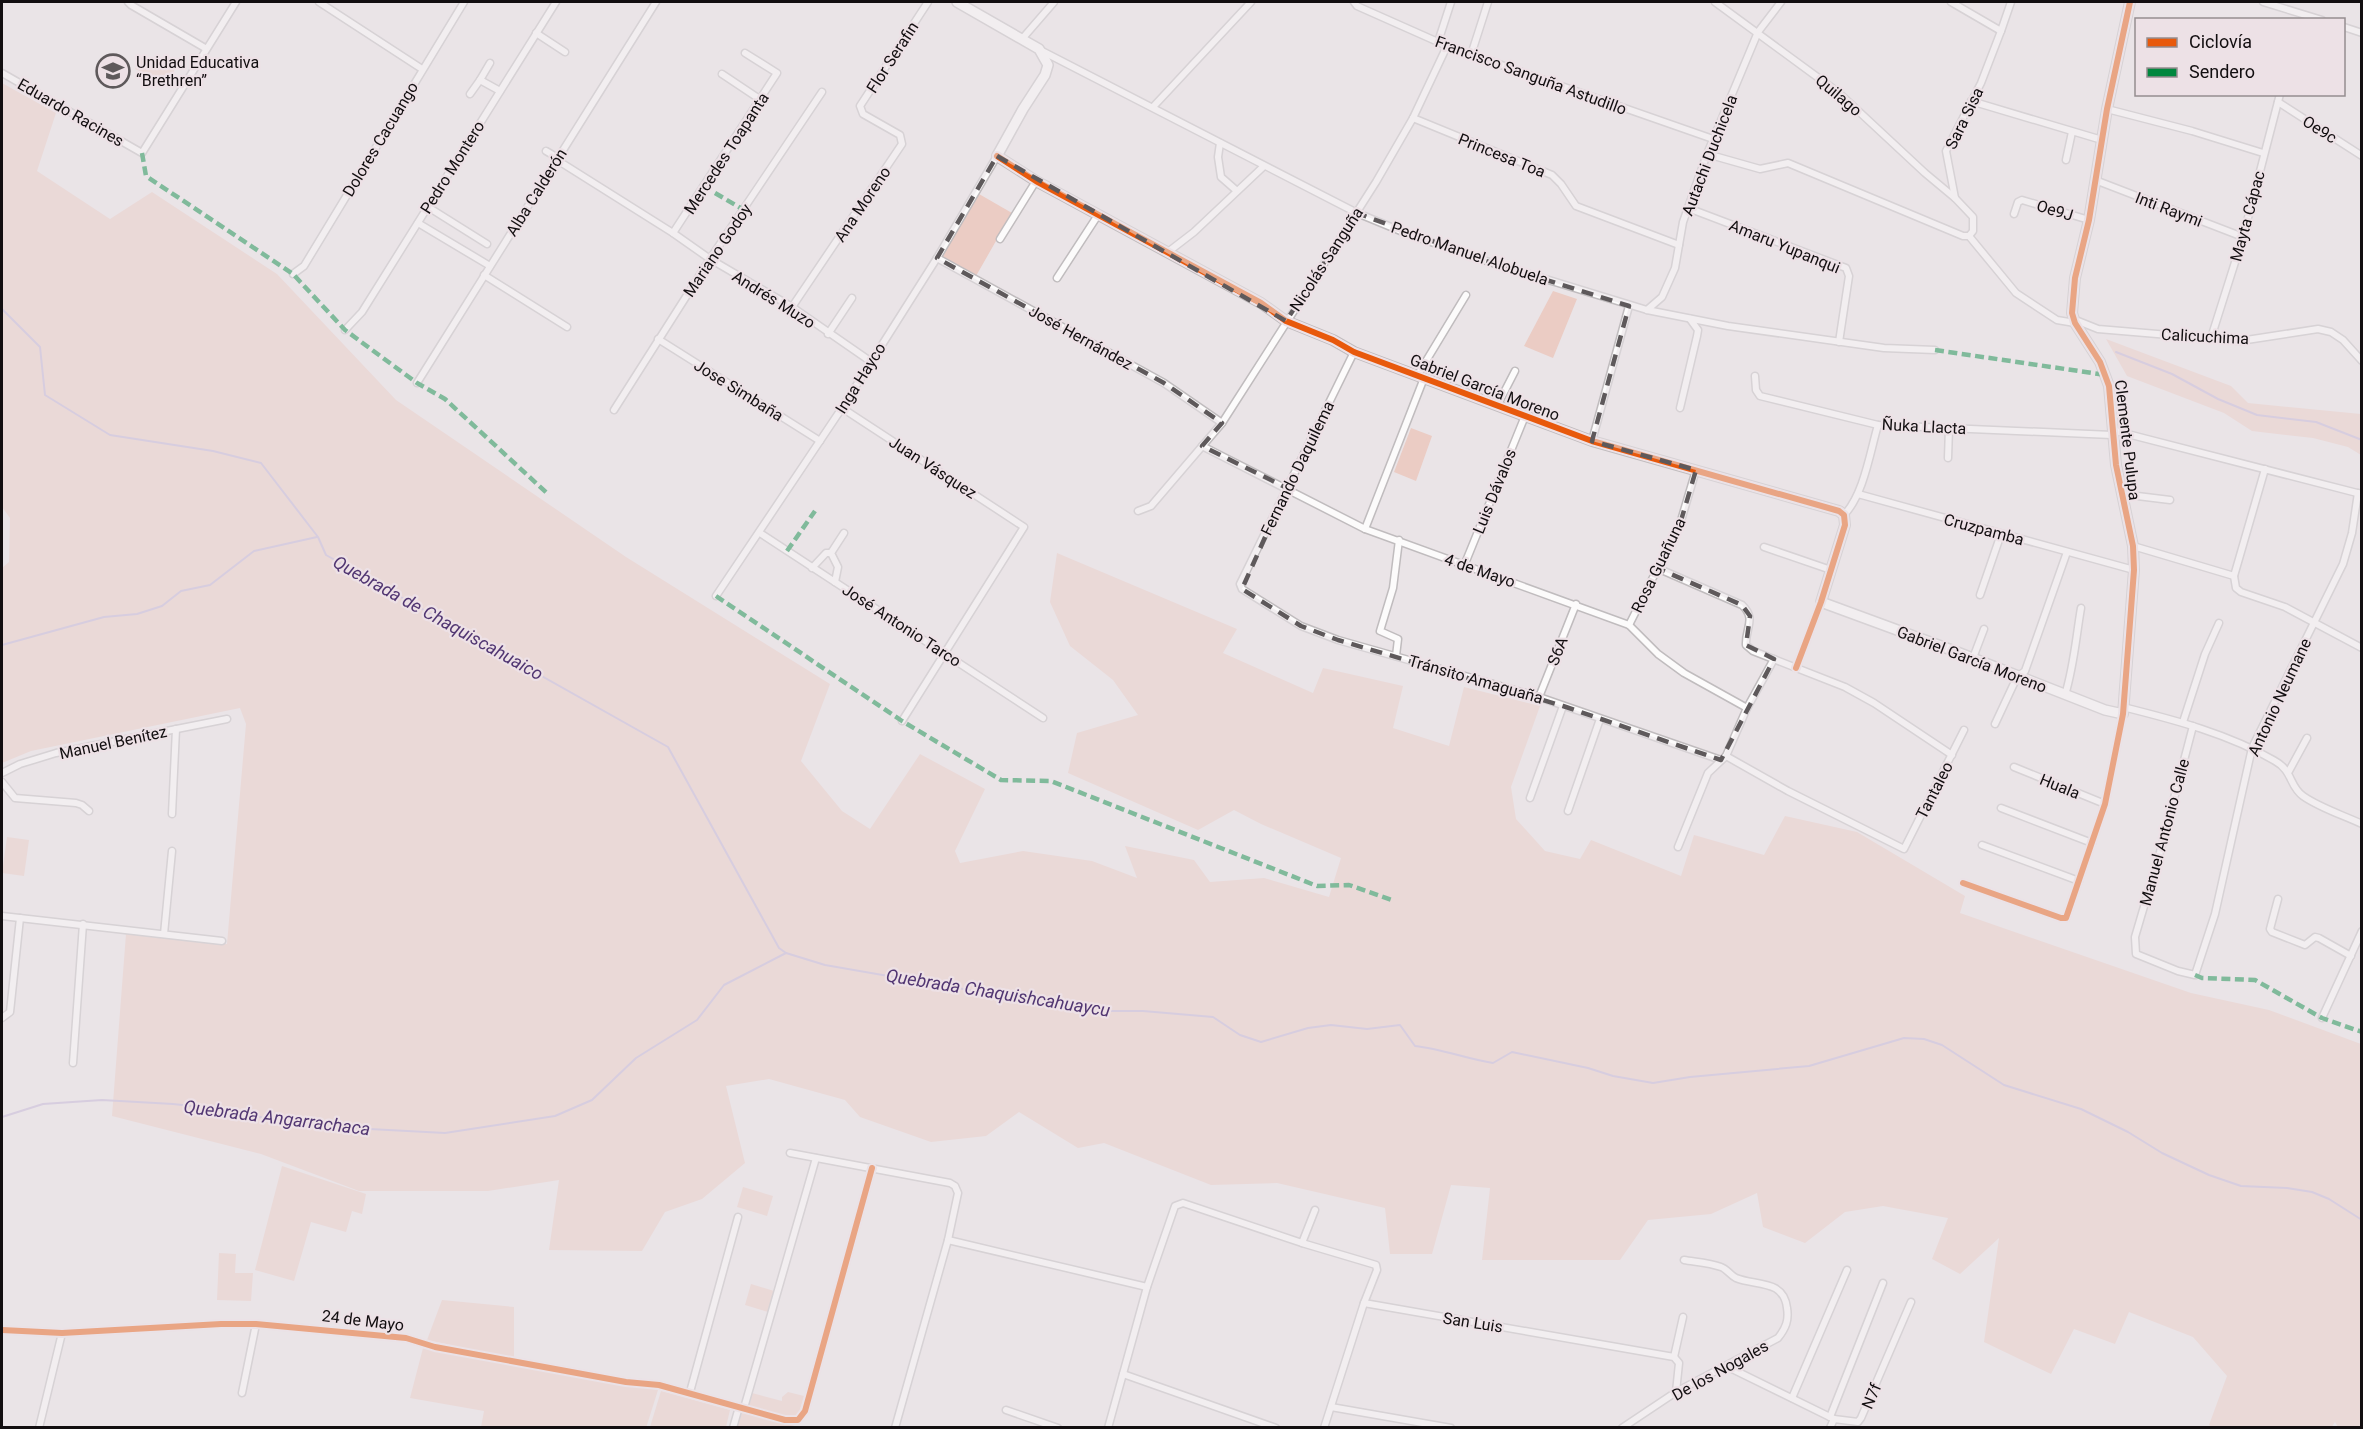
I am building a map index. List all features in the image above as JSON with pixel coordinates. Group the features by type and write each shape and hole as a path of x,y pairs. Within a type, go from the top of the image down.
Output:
{"street":[{"path":"128,2 131,6 205,48"},
{"name":"Eduardo Racines","path":"2,73 142,153 205,48 236,2"},
{"path":"320,2 422,69"},
{"name":"Dolores Cacuango","path":"292,274 304,266 464,2"},
{"name":"Pedro Montero","path":"345,330 362,312 556,2"},
{"name":"Alba Calderón","path":"417,383 656,2"},
{"name":"Flor Serafin","path":"863,114 861,106 927,2"},
{"path":"957,2 1039,49 1048,65 997,156"},
{"path":"1022,39 1054,2"},
{"path":"1153,106 1251,2"},
{"name":"Francisco Sanguña Astudillo","path":"1354,2 1358,6 1447,46 1713,139"},
{"path":"1438,42 1451,2"},
{"path":"1471,55 1488,2"},
{"name":"Quilago","path":"1715,2 1839,93 1955,198"},
{"name":"Autachi Duchicela","path":"1647,310 1662,297 1675,268 1683,222 1707,154 1758,32 1782,2"},
{"path":"1952,2 2001,31"},
{"name":"Sara Sisa","path":"1969,236 1973,231 1973,217 1955,198 1946,151 1981,83 2011,2"},
{"path":"2074,321 2075,278 2089,220 2107,109 2130,2"},
{"path":"2263,2 2303,16"},
{"path":"2345,28 2361,33"},
{"path":"536,33 565,52"},
{"name":"Nicolás Sanguña","path":"1138,511 1151,506 1221,423 1357,213 1413,118 1447,46"},
{"name":"Pedro Manuel Alobuela","path":"1039,49 1357,213 1408,234 1483,260 1629,306 1689,319 1884,348 1935,350"},
{"name":"Mercedes Toapanta","path":"674,233 777,73 745,53"},
{"path":"470,94 490,63"},
{"path":"722,74 761,100"},
{"path":"480,80 500,91"},
{"name":"Mariano Godoy","path":"614,410 658,339 822,92"},
{"name":"Mayta Cápac","path":"2211,338 2243,237 2280,96"},
{"path":"1971,102 2102,140"},
{"name":"Oe9c","path":"2278,102 2361,156"},
{"path":"2107,109 2192,131 2263,153"},
{"name":"Ana Moreno","path":"792,307 902,144 900,135 863,114"},
{"name":"Princesa Toa","path":"1413,118 1552,175 1576,206 1679,245"},
{"path":"2066,160 2072,132"},
{"path":"1220,143 1218,157 1221,177 1237,191"},
{"name":"Andrés Muzo","path":"546,151 674,233 710,260 792,307 870,361"},
{"path":"1707,154 1760,170 1788,163 1963,236 1969,236"},
{"name":"Gabriel García Moreno","path":"997,156 1036,181 1260,303 1286,321 1333,340 1354,352 1592,441 1832,508 1844,515"},
{"name":"Inga Hayco","path":"716,596 842,408 937,258 997,156"},
{"path":"1168,252 1264,166"},
{"name":"Inti Raymi","path":"2095,180 2243,237"},
{"path":"1000,239 1036,181"},
{"name":"Oe9J","path":"2014,214 2018,202 2022,200 2089,220"},
{"path":"428,207 487,244"},
{"name":"Amaru Yupanqui","path":"1688,208 1846,268 1850,276 1839,342"},
{"path":"1057,278 1098,215"},
{"path":"418,223 490,266"},
{"name":"Calicuchima","path":"1969,236 2016,293 2057,320 2074,321 2098,329 2240,341 2318,329 2331,332 2343,340 2361,361"},
{"name":"José Hernández","path":"937,258 1164,383 1221,423"},
{"path":"484,276 567,327"},
{"path":"1365,529 1420,377 1466,295"},
{"path":"828,334 852,298"},
{"path":"1592,441 1629,306"},
{"path":"1680,408 1698,336 1698,330 1689,319"},
{"name":"Clemente Pulupa","path":"1963,883 2066,918 2105,804 2123,711 2134,570 2133,546 2121,494 2106,375 2091,345 2074,321"},
{"name":"Jose Simbaña","path":"658,339 820,441"},
{"name":"Fernando Daquilema","path":"1240,584 1354,352"},
{"path":"1497,406 1515,371"},
{"name":"Ñuka Llacta","path":"1755,376 1756,390 1760,396 1878,425 2112,433 2360,494"},
{"name":"Juan Vásquez","path":"842,408 1024,527 944,652"},
{"name":"Luis Dávalos","path":"1464,566 1525,416"},
{"path":"1796,668 1821,602 1845,525 1844,515 1852,507 1858,494 1878,425"},
{"path":"1948,428 1948,458"},
{"name":"4 de Mayo","path":"1202,446 1365,529 1629,625 1658,654 1684,673 1747,708"},
{"path":"2265,469 2234,576 2236,588 2241,592 2284,607 2361,646"},
{"name":"Rosa Guañuna","path":"1629,625 1680,524 1696,470"},
{"name":"Cruzpamba","path":"1858,494 2134,570"},
{"path":"2121,494 2170,500"},
{"name":"Antonio Neumane","path":"2195,975 2215,914 2252,748 2343,564 2360,494"},
{"name":"José Antonio Tarco","path":"760,533 1043,718"},
{"path":"812,568 826,553 831,553 844,533"},
{"path":"1980,595 2001,534"},
{"path":"1396,656 1398,639 1380,631 1393,588 1399,540"},
{"path":"2133,546 2234,576"},
{"path":"1764,547 1831,570"},
{"path":"1995,724 2017,677 2025,671 2067,552"},
{"path":"831,553 838,567 835,582"},
{"path":"1657,568 1742,605 1749,611 1746,645 1753,651 1845,687 1875,703 1952,755"},
{"name":"Tránsito Amaguaña","path":"1240,584 1242,589 1301,626 1338,640 1539,698 1723,758 1904,849"},
{"name":"Gabriel García Moreno","path":"1821,602 2104,710 2123,711"},
{"name":"S6A","path":"1539,698 1576,604"},
{"path":"2065,695 2072,671 2075,636 2081,608"},
{"path":"2183,722 2205,654 2219,622"},
{"path":"1972,658 1984,629"},
{"path":"902,721 944,652"},
{"path":"1678,847 1708,773 1723,758 1774,659"},
{"path":"1530,798 1563,706"},
{"path":"2123,711 2183,722 2252,748 2278,762 2289,771 2296,788 2303,796 2361,824"},
{"name":"Manuel Benítez","path":"2,773 20,764 56,753 227,719"},
{"path":"1568,811 1600,719"},
{"name":"Manuel Antonio Calle","path":"2193,726 2135,937 2136,954 2195,975"},
{"path":"172,814 176,729"},
{"name":"Tantaleo","path":"1904,849 1964,730"},
{"path":"2289,771 2307,738"},
{"name":"Huala","path":"2014,767 2105,804"},
{"path":"2,782 15,798 76,803 89,811"},
{"path":"2001,808 2092,843"},
{"path":"1982,845 2079,881"},
{"path":"164,933 172,851"},
{"path":"2278,899 2270,929 2272,932 2305,945 2315,937 2319,938 2351,956"},
{"path":"2,916 222,941"},
{"path":"2,1018 10,1012 20,918"},
{"path":"74,1063 83,924"},
{"path":"2322,1018 2361,931"},
{"path":"790,1153 950,1183 955,1186 958,1193 948,1240 895,1428"},
{"path":"733,1428 745,1408 816,1158"},
{"name":"24 de Mayo","path":"2,1330 62,1333 256,1324 406,1338 435,1347 626,1382 659,1385 790,1421 798,1420 805,1411 872,1168"},
{"path":"1108,1428 1148,1287 1172,1211 1179,1203 1376,1265 1377,1270 1324,1428"},
{"path":"1302,1243 1315,1210"},
{"path":"690,1392 738,1217"},
{"path":"948,1240 1148,1287"},
{"name":"De los Nogales","path":"1622,1428 1676,1392 1778,1338 1785,1330 1788,1319 1785,1297 1770,1285 1733,1277 1720,1267 1684,1260"},
{"path":"1792,1398 1847,1270"},
{"path":"1830,1428 1883,1283"},
{"name":"N7f","path":"1726,1366 1832,1418 1856,1423 1861,1418 1911,1302"},
{"name":"San Luis","path":"1364,1304 1674,1357"},
{"path":"1676,1392 1680,1363 1674,1357 1683,1317"},
{"path":"242,1393 256,1324"},
{"path":"39,1428 62,1333"},
{"path":"1123,1374 1276,1428"},
{"path":"1331,1407 1451,1428"},
{"path":"1006,1410 1058,1428"}],"highlighted area":[{"path":"997,156 1286,321 1357,213 1483,260 1629,306 1592,441 1696,470 1680,524 1657,568 1742,605 1750,616 1746,645 1774,659 1721,760 1563,706 1338,640 1301,626 1242,589 1287,488 1202,446 1222,423 1164,383 937,258"}],"shaded area":[{"path":"143,55 175,68 170,84 135,69"},
{"path":"2,83 56,113 37,171 110,219 152,192 277,274 396,400 626,557 830,684 801,761 842,811 870,829 920,754 985,789 955,851 960,863 1023,851 1092,861 1137,878 1125,846 1194,860 1210,882 1264,878 1329,897 1341,858 1234,810 1198,830 1068,773 1077,733 1138,715 1113,680 1070,646 1050,602 1057,553 1237,629 1223,653 1313,693 1323,668 1403,686 1393,728 1449,746 1464,687 1540,706 1511,787 1516,819 1545,851 1580,859 1591,840 1681,876 1694,835 1764,855 1785,816 1857,832 1965,896 1960,913 2191,993 2269,1010 2361,1044 2361,1427 2338,1427 2335,1422 2331,1428 2212,1427 2209,1425 2227,1376 2193,1337 2129,1312 2115,1344 2074,1329 2051,1374 1984,1342 1999,1238 1960,1274 1932,1259 1948,1218 1883,1206 1845,1212 1805,1243 1763,1227 1757,1193 1711,1214 1648,1220 1620,1260 1482,1260 1490,1188 1451,1185 1432,1254 1390,1254 1385,1208 1277,1183 1211,1185 1104,1143 1078,1148 1019,1112 986,1136 931,1142 860,1117 845,1100 769,1079 726,1086 745,1163 702,1199 665,1212 642,1251 549,1250 559,1180 488,1191 359,1191 261,1154 112,1116 126,934 227,944 246,724 240,708 31,751 2,763 2,568 9,562 10,518 2,507"},
{"path":"979,194 1012,213 976,276 942,257"},
{"path":"1553,291 1577,299 1553,358 1524,346"},
{"path":"2106,339 2231,386 2248,403 2361,414 2361,455 2348,447 2313,438 2252,431 2224,413 2127,376"},
{"path":"1411,428 1432,436 1416,481 1394,472"},
{"path":"7,837 29,840 24,876 2,873"},
{"path":"282,1166 366,1194 362,1214 352,1211 346,1232 311,1222 294,1281 255,1270"},
{"path":"743,1187 773,1196 767,1216 737,1207"},
{"path":"219,1253 236,1254 235,1273 253,1273 251,1301 217,1300"},
{"path":"751,1284 774,1291 768,1312 745,1305"},
{"path":"442,1300 514,1307 514,1358 427,1340"},
{"path":"423,1348 658,1390 646,1428 481,1427 484,1411 410,1398"},
{"path":"661,1391 730,1410 726,1427 650,1427"},
{"path":"788,1392 804,1396 798,1416 784,1417 749,1407 752,1393 782,1401 782,1397"},
{"path":"742,1413 799,1427 737,1427"}],"waterway":[{"name":"Quebrada Chaquishcahuaycu","path":"2,309 40,347 45,395 110,435 213,451 261,463 318,537 326,555 668,747 779,948 786,953 825,965 1090,1011 1143,1011 1213,1017 1240,1035 1261,1042 1308,1028 1331,1025 1367,1029 1400,1025 1415,1046 1493,1063 1512,1052 1653,1083 1690,1077 1809,1066 1904,1038 1924,1039 1942,1045 2004,1085 2081,1109 2128,1132 2162,1153 2209,1175 2241,1186 2287,1188 2312,1192 2329,1199 2362,1220"},
{"path":"2116,352 2172,374 2218,399 2257,415 2316,422 2362,440"},
{"path":"2,645 104,617 137,614 162,606 181,591 210,585 254,551 317,537"},
{"name":"Quebrada Angarrachaca","path":"2,1117 43,1104 102,1100 173,1104 247,1112 271,1121 313,1126 445,1133 555,1116 592,1100 636,1058 697,1020 724,985 786,953"}],"marked path":[{"path":"142,153 146,176 293,274 345,330 417,383 445,399 549,495"},
{"path":"715,193 744,210"},
{"path":"1935,350 2106,375"},
{"path":"787,551 815,511"},
{"path":"716,596 902,721 1001,780 1051,781 1317,886 1349,885 1392,900"},
{"path":"2195,975 2202,978 2255,980 2322,1018 2362,1032"}],"cycle path":[{"path":"1963,883 2066,918 2105,804 2123,714 2134,570 2133,546 2116,465 2109,386 2100,362 2075,323 2072,313 2075,278 2089,220 2107,109 2130,2"},
{"path":"997,156 1036,181 1261,303 1286,321 1333,340 1354,352 1592,441 1839,511 1844,515 1845,525 1821,602 1796,668"},
{"path":"2,1330 62,1333 256,1324 406,1338 435,1347 626,1382 659,1385 785,1420 798,1420 805,1411 872,1168"}],"place":[{"name":"Unidad Educativa “Brethren”","path":"113,71"}],"water label":[{"name":"Quebrada de Chaquiscahuaico","path":"438,618"}]}
